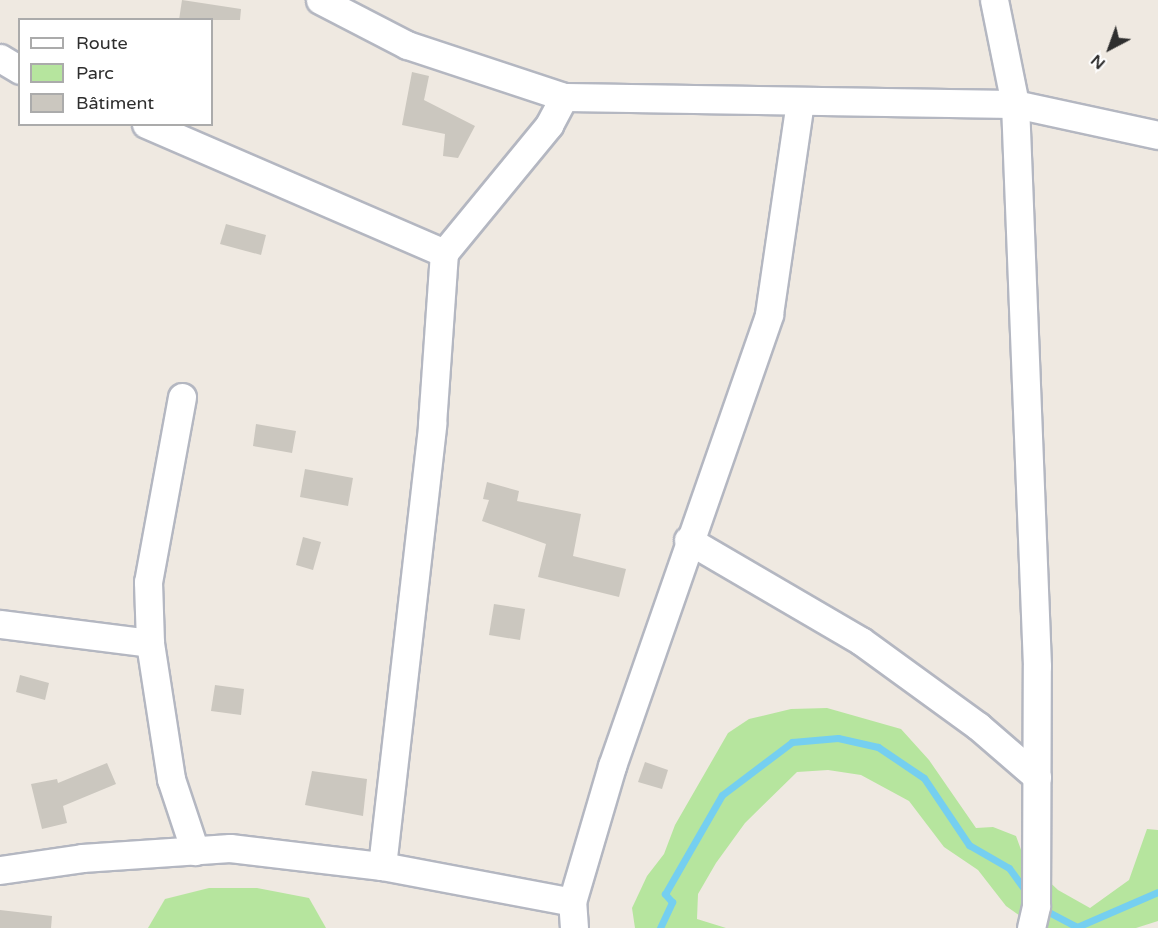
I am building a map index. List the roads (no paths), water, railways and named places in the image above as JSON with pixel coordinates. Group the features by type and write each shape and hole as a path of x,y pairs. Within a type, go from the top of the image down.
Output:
{"street":[{"path":"320,0 406,45 564,97 1015,104 1158,135"},
{"path":"994,0 1015,104 1037,666 1036,906 1031,928"},
{"path":"0,58 18,69"},
{"path":"382,866 432,424 444,254 549,125 564,97"},
{"path":"0,870 82,858 230,848 382,866 573,915 612,766 688,540 769,314 800,102"},
{"path":"151,126 444,254"},
{"path":"182,397 148,582 150,644 171,779 195,851"},
{"path":"688,540 861,641 978,726 1037,777"},
{"path":"0,624 150,644"}],"waterway":[{"path":"660,928 672,902 665,894 722,795 792,742 838,738 878,747 924,778 969,845 1009,868 1028,894"},
{"path":"1041,908 1077,927 1158,892"}]}
